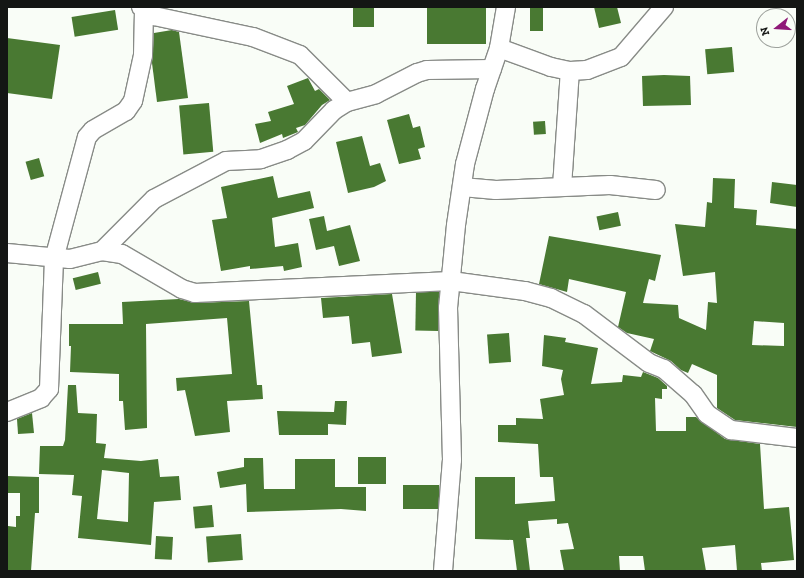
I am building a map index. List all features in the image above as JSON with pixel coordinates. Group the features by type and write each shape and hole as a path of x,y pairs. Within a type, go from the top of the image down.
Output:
{"street":[{"path":"443,571 453,430 448,308 450,282 462,187 475,124 500,48 506,7"},
{"path":"500,48 551,67 570,71 587,70 621,57 664,7"},
{"path":"143,8 154,16 253,37 300,55 347,102"},
{"path":"7,412 42,398 49,389 54,259 74,194 87,137 93,130 126,111 133,101 143,55 143,8"},
{"path":"102,251 154,199 226,161 261,159 287,150 304,141 334,110 347,102 376,94 417,73 427,70 492,69"},
{"path":"562,187 570,71"},
{"path":"462,187 496,190 610,185 656,190"},
{"path":"7,253 54,259 70,259 102,251 122,254 182,289 195,293 450,282 525,291 551,298 584,314 649,362 664,369 693,394 707,414 731,430 797,438"}],"building":[{"path":"353,7 374,7 374,27 353,27"},
{"path":"427,7 486,7 486,44 427,44"},
{"path":"530,7 543,7 543,31 530,31"},
{"path":"594,7 617,7 621,23 599,28"},
{"path":"115,10 118,30 75,37 72,17"},
{"path":"172,30 179,32 188,98 157,102 152,63 154,33"},
{"path":"7,38 60,45 52,99 7,93"},
{"path":"732,47 734,72 707,74 705,49"},
{"path":"642,76 690,76 691,105 643,106"},
{"path":"308,78 315,91 319,89 330,100 322,105 305,125 296,128 298,132 283,138 282,134 260,143 255,124 271,121 268,112 294,104 287,86"},
{"path":"209,103 213,152 183,154 179,106"},
{"path":"409,114 413,128 420,126 425,147 418,149 421,159 399,164 387,120"},
{"path":"545,121 546,134 534,135 533,122"},
{"path":"362,136 370,166 380,163 386,181 374,187 348,193 336,142"},
{"path":"39,158 44,176 31,180 26,162"},
{"path":"273,176 278,198 310,191 314,208 272,218 275,247 298,243 302,267 284,271 283,266 250,269 250,266 221,271 212,220 227,218 221,187"},
{"path":"713,178 735,179 734,208 757,210 756,225 797,229 797,427 735,420 717,408 717,375 692,364 688,373 681,370 671,361 650,351 654,339 627,333 618,327 626,292 569,279 567,292 539,284 549,236 661,255 655,281 649,279 643,303 678,305 679,318 706,330 708,302 717,303 715,272 683,276 675,224 705,227 707,202 712,203","holes":["754,321 784,323 784,346 752,345"]},
{"path":"772,182 797,185 797,207 770,203"},
{"path":"618,212 621,226 599,230 596,217"},
{"path":"324,216 327,231 350,225 360,261 339,266 334,246 316,250 309,219"},
{"path":"98,272 101,284 76,290 73,278"},
{"path":"416,292 439,292 438,331 415,331"},
{"path":"392,294 402,353 372,357 370,342 352,344 349,316 323,318 321,298"},
{"path":"179,299 195,303 249,301 257,385 262,385 263,399 227,401 230,432 195,436 185,390 177,391 176,378 232,374 227,318 146,324 147,428 125,430 123,401 119,401 119,374 70,372 71,346 69,346 69,324 123,324 122,302"},
{"path":"509,333 511,362 489,363 487,335"},
{"path":"544,335 566,338 565,342 598,348 591,384 622,382 623,375 641,377 643,372 658,378 667,386 667,389 662,389 662,399 655,398 656,431 686,431 686,417 696,417 725,439 760,444 764,509 789,507 794,560 761,563 762,571 737,571 735,545 702,548 706,571 645,571 643,556 619,556 620,571 564,571 560,550 574,549 568,523 557,524 557,519 528,521 530,538 526,538 530,571 517,571 513,540 475,539 475,477 515,477 515,504 555,501 553,477 540,477 538,444 498,442 498,425 516,425 516,418 543,419 540,399 564,395 561,379 563,370 542,366"},
{"path":"68,385 76,385 78,413 97,414 96,443 106,444 104,458 141,461 158,459 160,477 179,476 181,500 154,502 151,545 78,538 82,496 72,495 74,475 39,474 40,446 63,446 65,440","holes":["102,470 129,473 128,522 97,519"]},
{"path":"335,401 347,401 346,425 328,424 328,435 279,435 277,411 334,412"},
{"path":"32,413 34,433 18,434 17,419"},
{"path":"358,457 386,457 386,484 358,484"},
{"path":"244,458 263,458 264,489 295,489 295,459 335,459 335,487 366,487 366,511 341,509 247,512 246,484 220,488 217,472 244,467"},
{"path":"7,476 39,477 39,513 35,513 31,571 7,571 8,526 16,527 16,516 20,516 20,493 7,493"},
{"path":"403,485 439,485 439,509 403,509"},
{"path":"212,505 214,527 195,529 193,507"},
{"path":"241,534 243,560 208,562 206,536"},
{"path":"156,536 173,537 172,560 155,559"}]}
